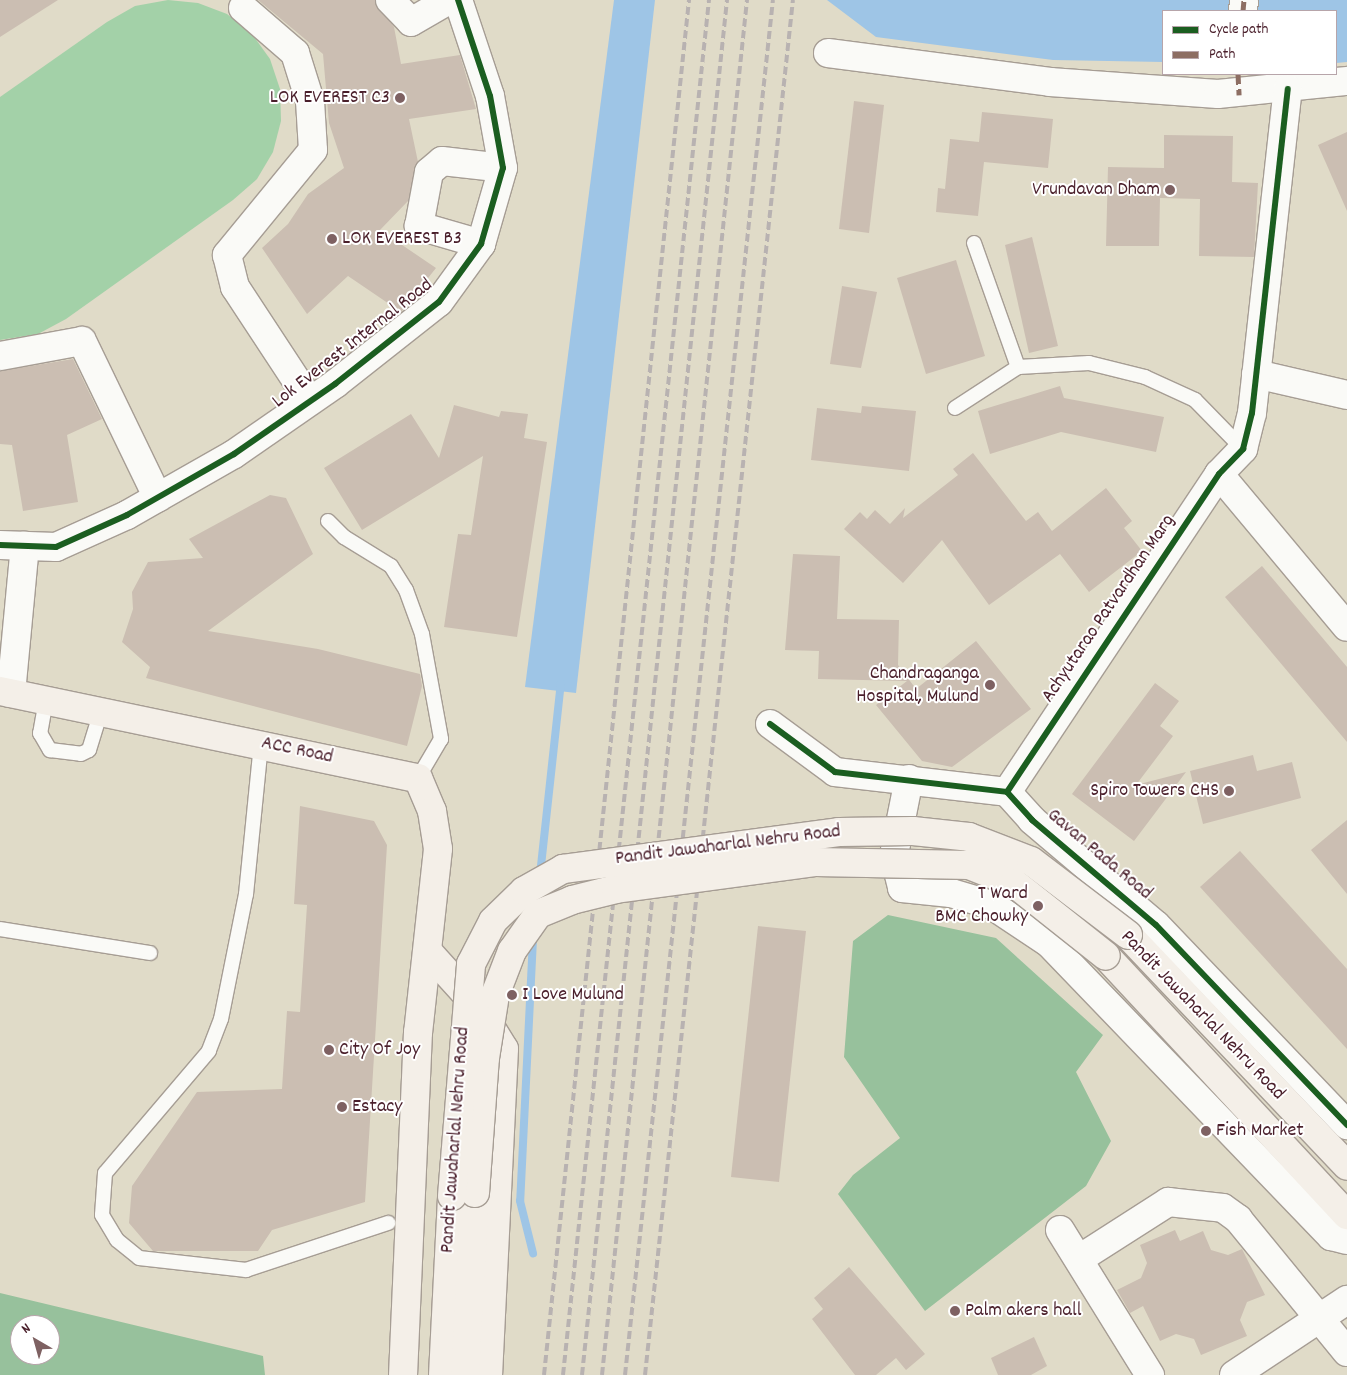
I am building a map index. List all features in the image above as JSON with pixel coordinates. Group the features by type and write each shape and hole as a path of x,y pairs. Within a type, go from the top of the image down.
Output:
{"main road":[{"name":"ACC Road","path":"6,692 418,778"},
{"path":"403,1375 418,1032 430,954 438,849 432,811 418,778"},
{"name":"Pandit Jawaharlal Nehru Road","path":"465,1375 464,1194 471,964 493,921 524,891 564,868 840,832 914,831 969,838 1031,861 1128,935 1322,1143 1347,1166"},
{"name":"Pandit Jawaharlal Nehru Road","path":"443,1375 464,1194 495,994 512,951 538,914 572,900 616,889 816,862 969,865 1014,883 1106,956 1347,1215"},
{"path":"430,954 478,1007 504,1049 488,1375"}],"street":[{"path":"390,0 411,22 449,0"},
{"name":"Lok Everest Internal Road","path":"6,692 12,545 56,547 158,498 234,454 310,401 439,302 481,244 503,168 490,96 458,0"},
{"name":"Lok Everest Internal Road","path":"243,8 295,53 310,101 313,150 227,255 235,287 310,401"},
{"path":"828,53 1050,82 1228,84 1288,89 1347,81"},
{"path":"1243,449 1256,374 1288,89"},
{"path":"481,244 419,226 429,172 442,161 503,168"},
{"path":"0,356 82,341 158,498"},
{"path":"1256,374 1347,395"},
{"name":"Achyutarao Patvardhan Marg","path":"1008,792 1219,474 1243,449"},
{"path":"1219,474 1347,627"},
{"path":"770,724 835,772 909,779 1008,792"},
{"path":"909,779 894,855 902,888 951,892 992,905 1049,943 1330,1236 1347,1240"},
{"name":"Gavan Pada Road","path":"1008,792 1032,820 1156,925 1347,1125"},
{"path":"1079,1259 1152,1208 1185,1200 1205,1203 1238,1219 1347,1352"},
{"path":"1060,1230 1150,1375"},
{"path":"1234,1375 1347,1300"}],"lane":[{"path":"974,243 1018,367"},
{"path":"955,408 1018,367 1089,363 1145,377 1195,400 1243,449"},
{"path":"328,521 344,537 390,566 406,590 422,634 441,740 418,778"},
{"path":"46,700 40,733 50,750 81,754 89,750 101,711"},
{"path":"261,744 246,894 221,1019 209,1051 105,1173 102,1216 116,1240 139,1258 246,1270 388,1223"},
{"path":"0,929 150,953"}],"green space":[{"path":"168,0 198,3 227,14 252,34 270,59 280,89 281,121 273,152 257,179 233,200 66,319 38,334 0,340 0,97 107,22 135,6"},
{"path":"888,915 996,938 1103,1035 1076,1072 1111,1141 1086,1186 925,1311 838,1194 853,1175 900,1138 844,1057 853,941"},
{"path":"0,1293 263,1356 265,1375 0,1375"}],"water":[{"path":"614,0 655,0 576,693 525,687"},
{"path":"827,0 1347,0 1347,62 1337,63 1337,10 1162,10 1162,62 1053,60 876,37"}],"building":[{"path":"0,0 58,0 0,37"},
{"path":"258,0 375,0 394,27 401,64 460,55 476,109 409,119 418,162 408,201 380,230 436,268 401,312 348,276 307,314 262,248 288,224 308,194 344,168 329,123 323,54"},
{"path":"854,101 884,105 869,233 839,229"},
{"path":"982,112 1053,119 1048,168 984,162 978,216 936,212 938,188 945,189 950,139 979,142"},
{"path":"1347,132 1347,211 1318,145"},
{"name":"Vrundavan Dham","path":"1164,135 1233,136 1232,182 1258,183 1254,257 1199,256 1200,199 1160,198 1159,246 1106,246 1108,167 1164,168"},
{"path":"1032,237 1058,346 1029,353 1005,245"},
{"path":"956,260 985,356 926,374 897,278"},
{"path":"842,286 877,292 861,368 830,364"},
{"path":"73,359 102,419 67,435 78,502 23,511 12,445 0,444 0,371"},
{"path":"1060,386 1064,398 1164,417 1156,452 1061,432 990,454 978,411"},
{"path":"454,405 499,417 501,411 528,414 524,438 547,442 517,637 444,627 458,534 471,535 483,456 362,530 324,468 411,414 439,458"},
{"path":"862,406 916,411 909,471 811,460 817,408 861,413"},
{"path":"973,453 1026,521 1038,512 1052,531 1106,488 1132,521 1124,528 1142,551 1089,592 1060,554 989,605 942,540 903,583 844,529 860,512 867,519 875,510 890,524 905,508 903,518 958,475 953,469"},
{"path":"270,495 286,498 313,554 208,631 318,649 420,674 422,686 407,746 146,678 150,667 122,642 133,609 132,592 148,562 203,558 189,539"},
{"path":"793,554 840,556 837,619 899,620 898,665 916,689 976,641 1031,709 952,767 922,761 876,705 907,681 818,679 819,651 785,650"},
{"path":"1262,566 1347,667 1347,742 1225,597"},
{"path":"1155,683 1179,701 1160,726 1173,736 1136,785 1186,772 1134,841 1072,794"},
{"name":"Spiro Towers CHS","path":"1253,755 1257,771 1292,762 1301,798 1203,824 1190,771"},
{"name":"City Of Joy","path":"300,806 374,821 387,845 365,1202 272,1230 258,1251 153,1251 129,1223 132,1186 197,1092 282,1089 287,1011 300,1012 307,905 294,904"},
{"path":"1347,820 1347,894 1311,850"},
{"path":"1240,851 1347,969 1347,1049 1200,887"},
{"path":"758,926 806,931 779,1182 731,1177"},
{"path":"1175,1230 1180,1241 1203,1231 1211,1250 1228,1255 1242,1249 1265,1295 1247,1302 1240,1320 1247,1336 1201,1355 1194,1339 1176,1334 1160,1341 1143,1306 1130,1313 1117,1290 1141,1278 1147,1263 1140,1245"},
{"path":"849,1267 925,1354 906,1370 896,1358 876,1375 855,1375 812,1319 823,1309 814,1298"},
{"path":"1034,1337 1047,1366 1031,1375 998,1375 991,1358"}],"waterway":[{"path":"540,875 561,683"},
{"path":"533,939 520,1201 533,1253"}],"railway":[{"path":"544,1375 689,0"},
{"path":"563,1375 709,0"},
{"path":"582,1375 727,0"},
{"path":"602,1375 747,0"},
{"path":"625,1375 773,0"},
{"path":"645,1375 793,0"}],"marked path":[{"path":"1243,10 1244,0"},
{"path":"1238,75 1239,95"}],"cycle path":[{"path":"0,545 56,547 127,515 234,454 335,384 439,302 481,244 503,168 490,96 458,0"},
{"path":"1007,792 1219,474 1243,449 1252,413 1288,89"},
{"path":"770,724 835,772 1007,792 1032,820 1156,925 1347,1125"}],"place":[{"name":"LOK EVEREST C3","path":"400,98"},
{"name":"Vrundavan Dham","path":"1170,190"},
{"name":"LOK EVEREST B3","path":"332,239"},
{"name":"Chandraganga Hospital, Mulund","path":"990,685"},
{"name":"Spiro Towers CHS","path":"1229,791"},
{"name":"T Ward BMC Chowky","path":"1038,906"},
{"name":"I Love Mulund","path":"512,995"},
{"name":"City Of Joy","path":"329,1050"},
{"name":"Estacy","path":"342,1107"},
{"name":"Fish Market","path":"1206,1131"},
{"name":"Palm akers hall","path":"955,1311"}]}
